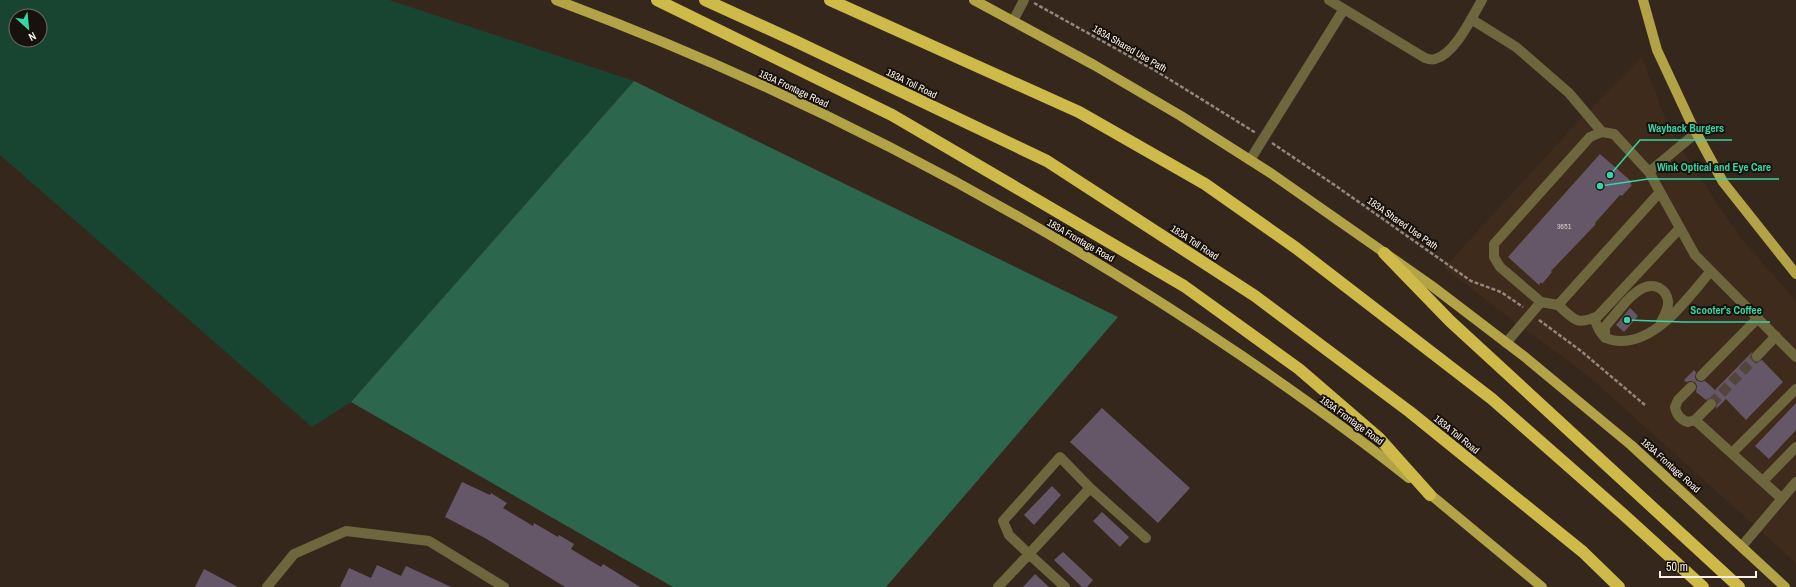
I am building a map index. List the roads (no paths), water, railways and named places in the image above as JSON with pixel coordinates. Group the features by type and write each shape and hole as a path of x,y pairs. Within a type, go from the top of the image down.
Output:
{"highway":[{"path":"658,0 892,114 1184,286 1304,374 1379,438 1430,494"},
{"name":"183A Toll Road","path":"705,0 912,96 1054,166 1254,296 1410,412 1583,552 1619,587"},
{"path":"830,0 1078,112 1205,184 1296,248 1492,399 1624,515 1703,587"},
{"path":"1384,253 1450,321 1739,587"}],"main road":[{"name":"183A Frontage Road","path":"556,0 682,50 790,98 876,140 978,194 1096,262 1195,324 1295,393 1430,494 1542,587"},
{"name":"183A Frontage Road","path":"974,0 1094,65 1181,116 1250,160 1432,286 1506,343 1632,445 1785,587"},
{"path":"1643,0 1657,50 1696,133 1723,182 1796,274"}],"street":[{"path":"1013,21 1024,0"},
{"path":"1330,0 1425,58 1434,59 1445,53 1454,44 1472,19 1482,0"},
{"path":"1250,160 1344,9"},
{"path":"1472,19 1522,52 1569,93 1602,132"},
{"path":"1680,228 1598,316 1587,321 1576,321 1558,305 1541,302 1500,267 1494,257 1494,244 1590,137 1602,132 1614,134 1648,172 1695,254 1796,357"},
{"path":"1648,172 1696,133"},
{"path":"1558,305 1660,192"},
{"path":"1594,318 1598,328 1605,338 1610,341 1635,340 1652,332 1671,316 1711,271"},
{"path":"1605,338 1605,328 1608,323 1634,293 1649,285 1655,285 1661,289 1668,301 1664,316 1652,332"},
{"path":"1506,343 1541,302"},
{"path":"1701,376 1758,318"},
{"path":"1757,356 1776,336"},
{"path":"1691,387 1678,400 1675,407 1677,414 1685,421 1688,422 1695,420 1711,404"},
{"path":"1732,453 1796,390"},
{"path":"1695,420 1781,498"},
{"path":"1763,481 1796,447"},
{"path":"1065,587 1009,535 1003,521 1060,457 1090,488 1146,538"},
{"path":"1742,546 1781,498 1796,483"},
{"path":"998,587 1090,488"},
{"path":"268,587 294,554 346,531 429,541 504,587"}],"tunnel":[{"path":"1711,404 1757,356"}],"place":[{"name":"Wayback Burgers","path":"1610,175"},
{"name":"Wink Optical and Eye Care","path":"1600,186"},
{"name":"Scooter's Coffee","path":"1627,320"}]}
